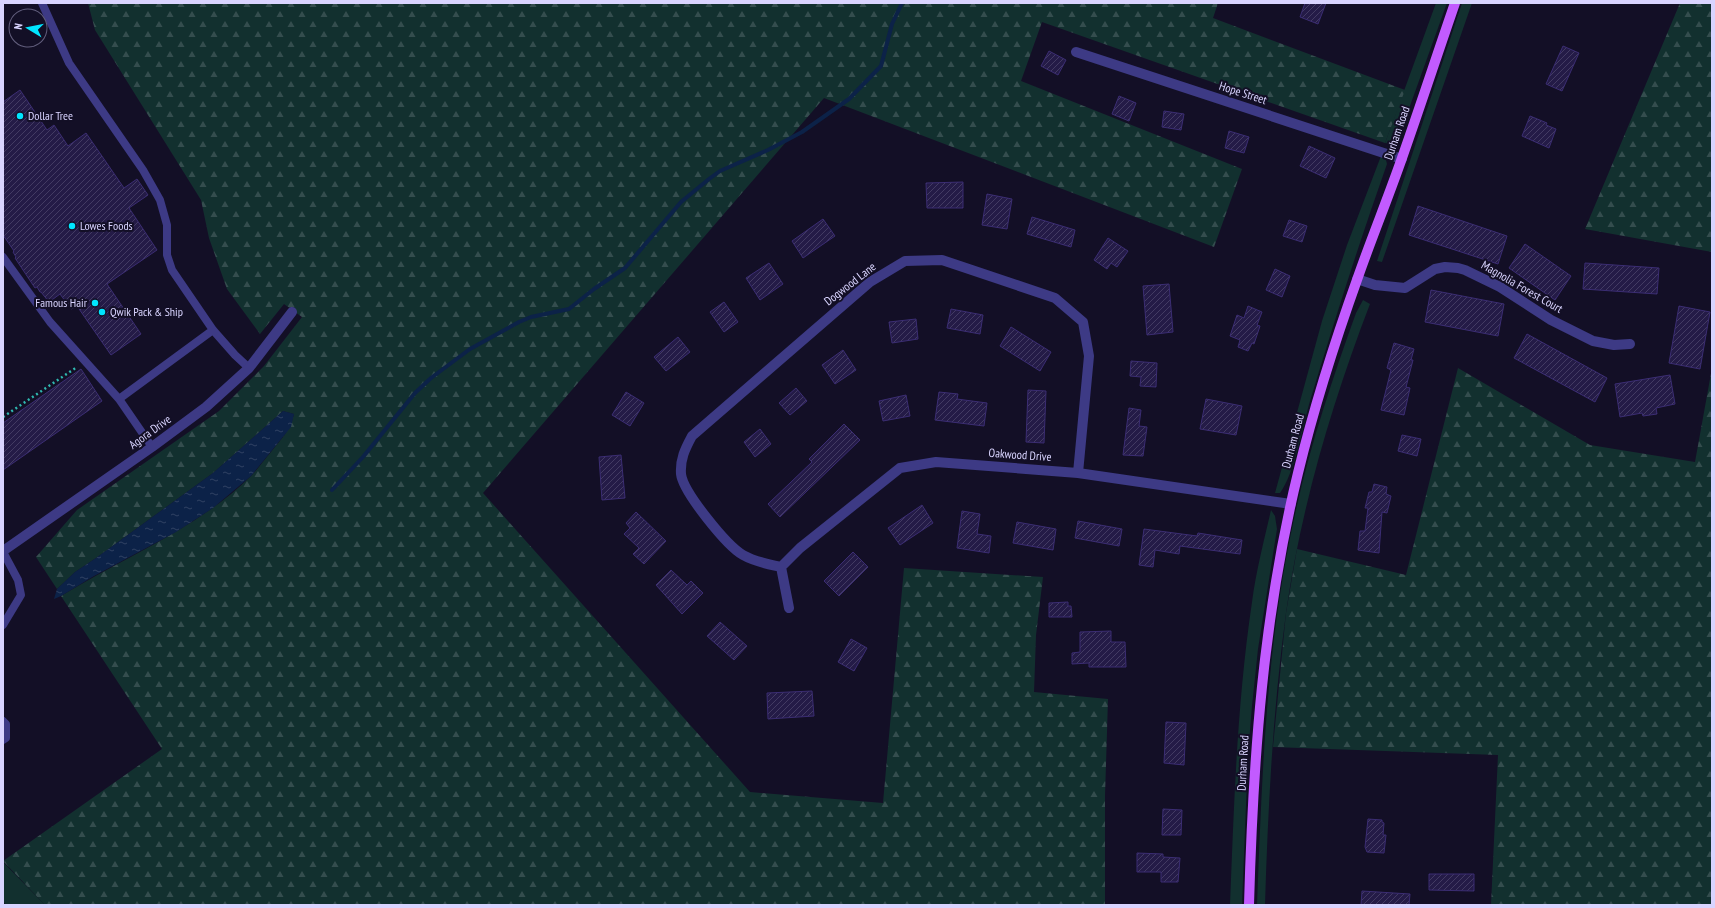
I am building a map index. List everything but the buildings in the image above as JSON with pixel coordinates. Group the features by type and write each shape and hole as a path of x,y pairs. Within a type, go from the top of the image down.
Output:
{"main road":[{"name":"Durham Road","path":"1249,905 1258,730 1264,657 1271,604 1291,504 1316,407 1357,279 1402,159 1455,3"}],"street":[{"name":"Hope Street","path":"1076,52 1402,159"},
{"name":"Dogwood Lane","path":"781,567 755,560 734,549 694,502 686,489 681,475 683,454 692,436 870,282 905,261 942,260 1055,298 1083,322 1089,356 1078,472"},
{"name":"Magnolia Forest Court","path":"1357,279 1375,284 1405,288 1435,269 1445,267 1458,268 1470,272 1500,287 1541,314 1581,335 1604,343 1630,344"},
{"name":"Agora Drive","path":"3,552 206,407 249,368 292,312"},
{"name":"Oakwood Drive","path":"781,567 800,548 860,498 900,468 936,462 1078,472 1291,504"},
{"path":"781,567 789,608"}],"lane":[{"path":"42,3 69,63 143,170 160,200 167,225 168,255 172,270 213,330 234,355 249,368"},
{"path":"3,257 50,322 119,399 152,447"},
{"path":"119,399 213,330"},
{"path":"3,552 18,580 21,596 3,625"},
{"path":"3,721 6,724 6,738 3,740"}],"path":[{"path":"3,417 80,364"}],"green space":[{"path":"88,3 1218,3 1213,18 1405,90 1385,143 1042,22 1021,81 1242,169 1214,247 824,98 483,493 750,792 883,803 904,568 1043,577 1036,635 1034,692 1108,699 1105,796 1105,905 45,905 3,861 162,749 61,596 185,526 209,511 231,494 254,473 282,438 288,430 294,414 283,411 213,473 75,572 57,589 36,557 77,510 219,411 264,366 302,317 284,304 260,334 227,289 209,238 201,200 95,30"},
{"path":"1436,3 1447,3 1397,142 1391,144 1385,143"},
{"path":"1462,3 1472,3 1382,262 1377,261"},
{"path":"1680,3 1712,3 1712,252 1585,229"},
{"path":"1381,156 1386,160 1387,164 1328,342 1310,401 1294,462 1285,485 1280,493 1275,493 1322,321 1347,245"},
{"path":"1363,300 1370,304 1343,379 1319,456 1292,573 1281,649 1274,722 1265,905 1257,905 1267,711 1277,615 1285,567 1294,519 1314,440 1347,338 1356,313"},
{"path":"1458,368 1590,445 1695,462 1712,368 1712,905 1491,905 1498,755 1273,747 1286,613 1297,549 1406,575"},
{"path":"1271,510 1275,516 1277,529 1258,649 1252,706 1248,755 1242,905 1230,905 1237,754 1243,678 1254,590"},
{"path":"3,862 45,905 6,905 3,901"}],"water":[{"path":"283,411 294,414 291,427 251,476 213,508 176,532 54,599 57,589 75,572 213,473"}],"waterway":[{"path":"332,490 363,457 415,393 431,378 470,349 519,322 531,317 569,309 594,289 625,268 681,202 709,179 720,171 768,150 802,132 849,99 881,66 892,24 902,3"}],"place":[{"name":"Dollar Tree","path":"20,116"},
{"name":"Lowes Foods","path":"72,226"},
{"name":"Famous Hair","path":"95,303"},
{"name":"Qwik Pack & Ship","path":"102,312"}]}
